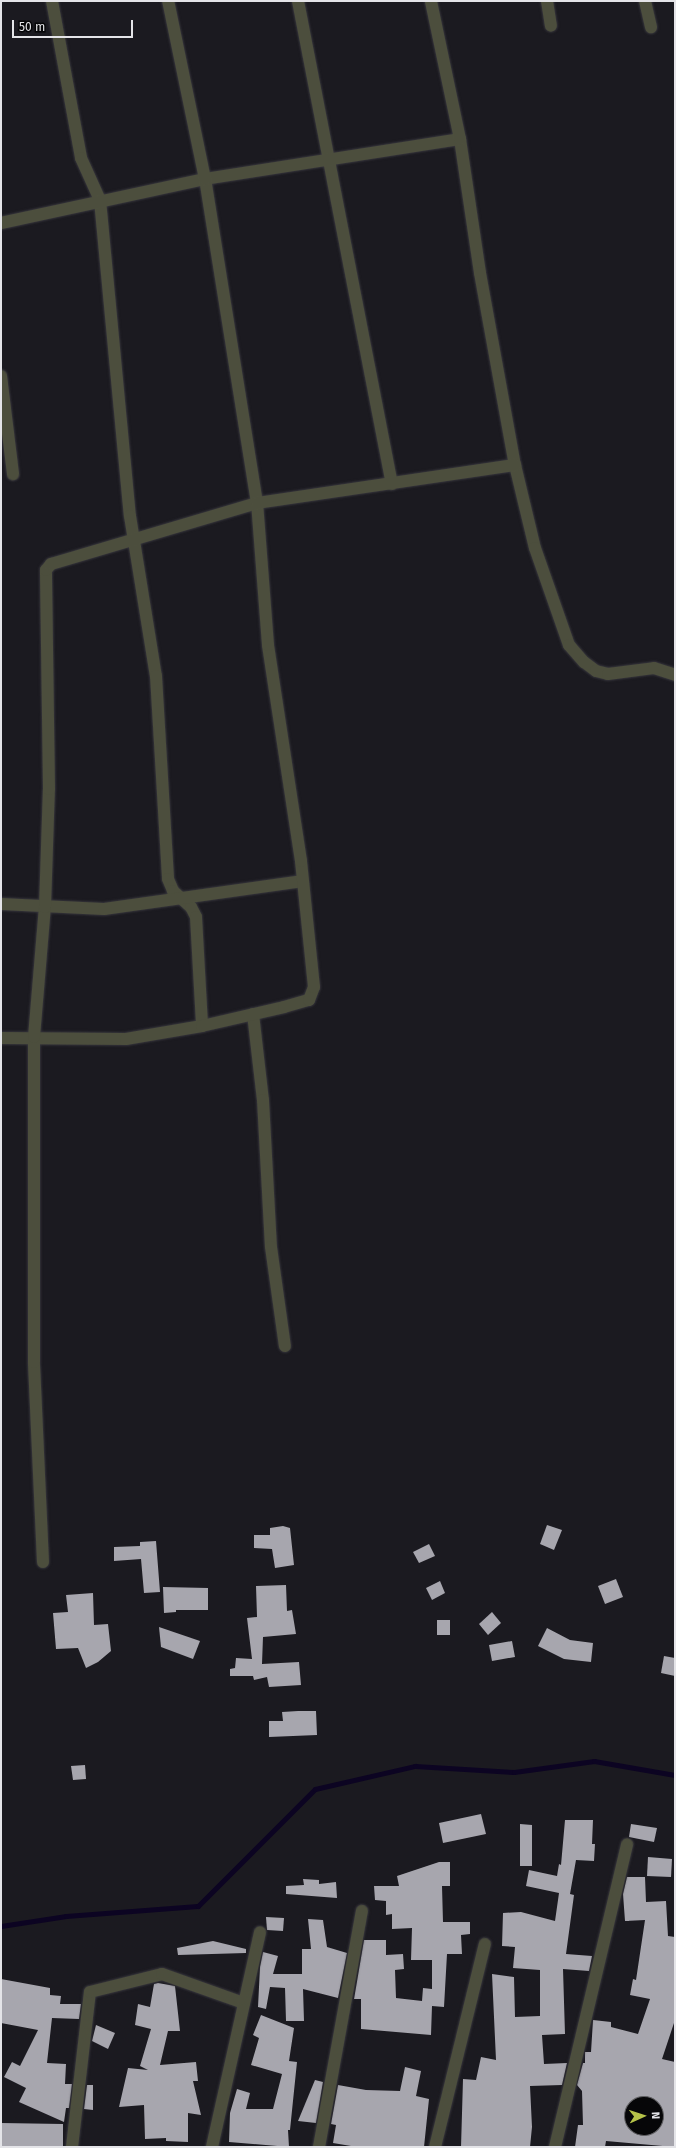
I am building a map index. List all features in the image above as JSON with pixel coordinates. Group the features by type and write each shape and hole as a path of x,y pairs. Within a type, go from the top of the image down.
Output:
{"street":[{"path":"52,1 81,158 100,200 134,539 156,676 168,879 173,891 191,907 196,917 202,1026"},
{"path":"1,1038 34,1037 66,1040 126,1039 202,1026 309,1000 314,987 303,881 268,645 257,503 205,179 168,1"},
{"path":"298,1 327,159 392,484"},
{"path":"431,1 460,139 480,274 515,465 536,548 569,645 584,662 608,674 654,668 675,675"},
{"path":"547,1 551,26"},
{"path":"645,1 651,27"},
{"path":"1,223 100,200 205,179 460,139"},
{"path":"1,376 13,474"},
{"path":"43,1562 34,1362 34,1037 45,907 49,789 46,570 51,564 257,503 515,465"},
{"path":"1,904 104,909 182,900 303,881"},
{"path":"253,1014 264,1100 271,1247 285,1346"},
{"path":"555,2147 627,1844"},
{"path":"319,2147 362,1911"},
{"path":"212,2147 260,1932"},
{"path":"435,2147 485,1944"},
{"path":"72,2147 90,1992 162,1974 244,2003"}],"building":[{"path":"547,1525 562,1530 554,1550 540,1544"},
{"path":"283,1526 290,1528 294,1565 275,1568 272,1549 254,1548 254,1535 270,1535 270,1528"},
{"path":"156,1541 160,1592 144,1593 141,1559 114,1561 114,1547 140,1546 140,1542"},
{"path":"429,1544 435,1556 419,1563 413,1552"},
{"path":"616,1579 623,1597 605,1604 598,1586"},
{"path":"440,1581 445,1593 432,1600 426,1588"},
{"path":"286,1585 287,1611 292,1610 296,1634 263,1637 262,1664 299,1662 301,1685 269,1687 267,1677 254,1680 253,1676 230,1676 230,1669 235,1668 236,1658 252,1659 247,1618 257,1617 256,1586"},
{"path":"163,1587 208,1588 208,1610 176,1610 176,1612 164,1613"},
{"path":"93,1593 94,1625 108,1624 111,1651 98,1662 86,1668 78,1648 56,1649 53,1613 68,1612 66,1595"},
{"path":"492,1612 501,1623 488,1635 479,1624"},
{"path":"437,1620 450,1620 450,1635 437,1635"},
{"path":"159,1627 200,1641 193,1659 161,1647"},
{"path":"547,1628 570,1640 593,1643 591,1662 564,1659 538,1646"},
{"path":"512,1641 515,1657 492,1661 489,1645"},
{"path":"664,1656 675,1658 675,1676 661,1673"},
{"path":"316,1711 317,1735 269,1737 269,1721 283,1721 282,1712"},
{"path":"85,1765 86,1779 73,1780 71,1766"},
{"path":"481,1814 486,1834 443,1843 439,1823"},
{"path":"565,1820 593,1820 592,1844 595,1844 594,1861 576,1860 570,1894 574,1895 566,1954 592,1956 589,1971 563,1969 565,2034 542,2035 544,2064 567,2063 562,2085 530,2086 532,2127 530,2147 461,2147 463,2079 476,2080 481,2057 496,2060 492,1974 514,1977 515,2017 540,2016 540,1970 513,1968 515,1947 502,1946 503,1913 521,1912 555,1921 559,1893 526,1886 529,1870 557,1876 559,1864 561,1865"},
{"path":"520,1824 532,1825 532,1866 520,1866"},
{"path":"631,1824 657,1828 654,1842 629,1837"},
{"path":"648,1857 672,1859 671,1877 647,1876"},
{"path":"439,1862 450,1862 450,1886 442,1886 443,1922 470,1922 470,1934 461,1935 462,1954 447,1954 444,2007 432,2006 431,2035 361,2029 361,1999 354,1999 364,1940 386,1940 386,1955 403,1954 404,1969 395,1970 396,1998 422,2001 423,1988 432,1989 432,1960 411,1960 412,1928 392,1929 392,1914 386,1915 386,1901 375,1900 374,1886 399,1886 397,1876"},
{"path":"627,1877 645,1877 646,1902 666,1901 668,1936 675,1937 675,2020 662,2059 675,2062 674,2147 606,2141 605,2147 575,2147 578,2125 583,2125 582,2091 577,2085 583,2063 585,2063 585,2052 591,2052 593,2020 611,2022 611,2027 638,2034 650,1999 630,1995 633,1979 636,1980 645,1920 625,1921 623,1894"},
{"path":"303,1879 319,1880 319,1884 336,1882 337,1898 286,1894 286,1886 304,1885"},
{"path":"266,1917 284,1918 283,1931 267,1930"},
{"path":"308,1919 323,1920 327,1947 347,1953 338,1998 303,1989 304,2021 286,2021 285,1988 270,1987 266,2009 258,2007 260,1967 263,1952 278,1956 273,1974 302,1974 302,1949 311,1949"},
{"path":"213,1941 246,1949 246,1953 178,1955 177,1948"},
{"path":"1,1979 50,1988 50,1995 61,1996 60,2004 81,2004 79,2019 52,2018 47,2063 66,2064 65,2084 72,2084 69,2108 66,2108 64,2122 19,2102 26,2088 4,2077 12,2062 20,2066 38,2030 1,2023"},
{"path":"158,1983 175,1986 180,2031 168,2031 160,2065 196,2062 198,2081 193,2081 201,2115 188,2113 188,2142 166,2141 166,2138 145,2139 144,2105 119,2107 128,2068 148,2070 140,2066 151,2029 135,2025 138,2004 150,2007 154,1984"},
{"path":"261,2015 294,2028 289,2061 297,2062 290,2130 288,2130 289,2147 229,2142 230,2113 237,2089 250,2093 246,2109 273,2109 282,2074 251,2065 259,2038 253,2035"},
{"path":"96,2025 115,2033 108,2049 92,2041"},
{"path":"405,2067 421,2071 416,2096 429,2099 424,2147 357,2147 333,2143 336,2125 331,2124 338,2085 366,2090 400,2091"},
{"path":"315,2080 323,2082 316,2123 298,2121"},
{"path":"87,2085 93,2085 93,2110 84,2109"},
{"path":"1,2123 63,2124 63,2147 1,2147"}],"waterway":[{"path":"1,1926 66,1916 198,1906 315,1789 415,1766 514,1772 594,1761 675,1775"}]}
